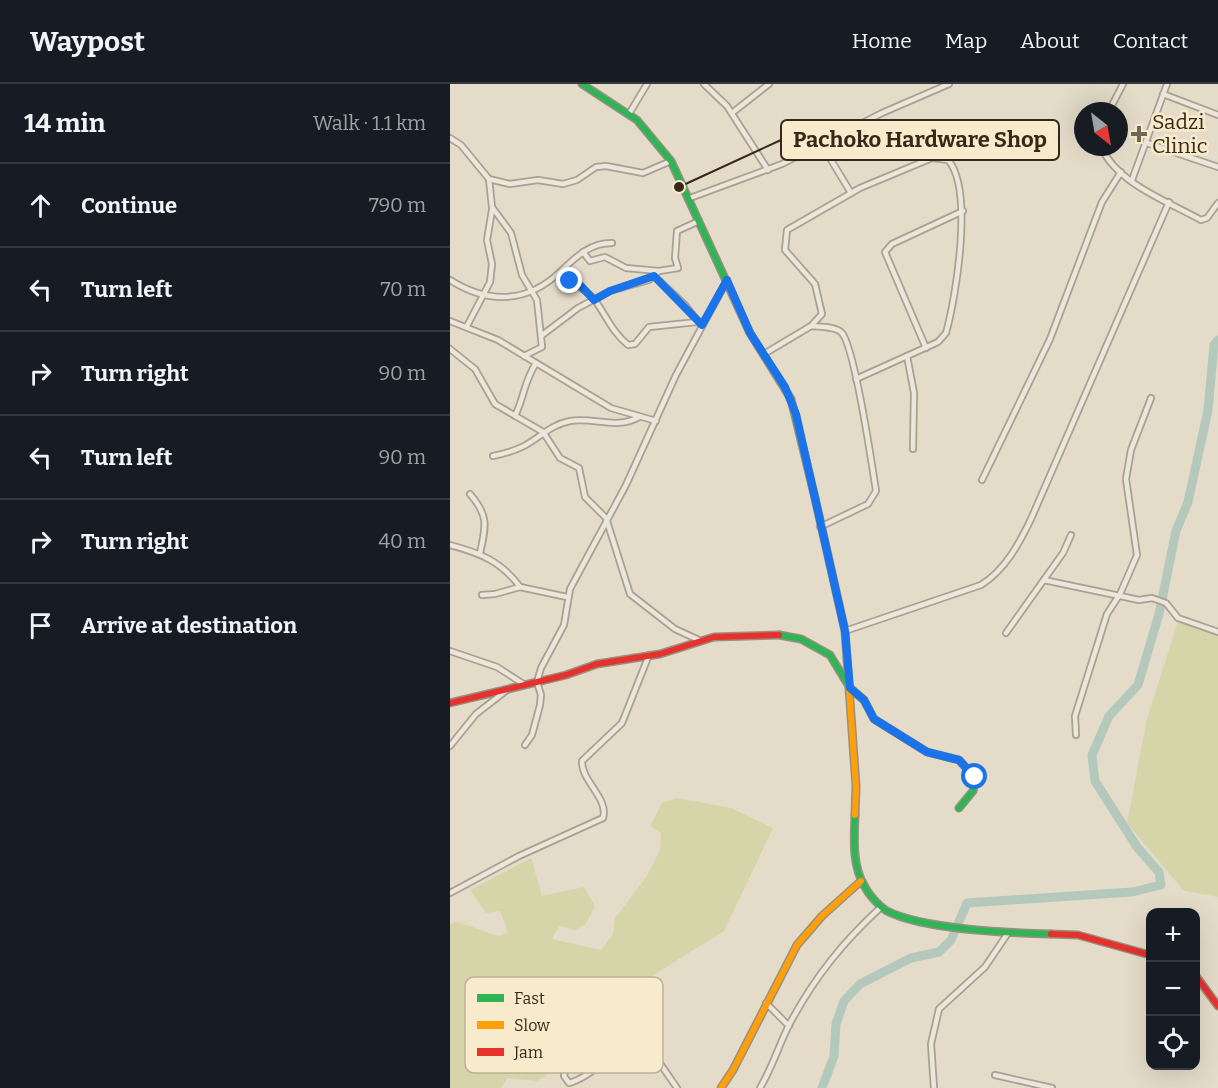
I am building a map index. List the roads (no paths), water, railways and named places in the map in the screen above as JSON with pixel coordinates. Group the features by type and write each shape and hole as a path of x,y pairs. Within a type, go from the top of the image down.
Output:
{"street":[{"path":"582,84 629,114 643,126 671,161 690,198 750,333 785,387 796,414 845,631 856,786 854,842 861,881 881,907 895,915 944,926 1008,933 1078,935 1146,954"},
{"path":"629,114 647,84"},
{"path":"704,84 718,95 732,113 768,170"},
{"path":"732,113 769,84"},
{"path":"690,198 768,170 822,145 882,112 949,84"},
{"path":"1114,102 1123,84"},
{"path":"1132,180 1167,84"},
{"path":"1163,94 1218,115"},
{"path":"450,138 461,145 489,179 492,207 487,240 492,264 490,282 467,326"},
{"path":"1147,143 1218,167"},
{"path":"822,145 851,193"},
{"path":"1106,156 1132,180 1201,220 1207,218 1218,203"},
{"path":"764,354 811,326 822,314 818,290 811,279 788,255 784,245 785,235 792,226 851,193 938,158 948,160 957,174 963,211 946,333 942,340 856,378"},
{"path":"489,179 510,184 538,180 561,184 577,180 600,166 646,173 671,161"},
{"path":"982,480 1050,339 1102,202 1121,172"},
{"path":"845,631 981,585 990,579 1007,560 1031,519 1169,202"},
{"path":"492,207 511,233 522,275 538,305 542,348 524,356"},
{"path":"926,348 885,252 892,243 963,211"},
{"path":"584,252 590,261 605,257 626,268 659,271 678,268 675,258 677,232 699,221"},
{"path":"450,280 484,297 512,297 532,290 560,273 597,243 612,243"},
{"path":"542,336 565,321 575,310 610,291 654,276 659,271"},
{"path":"560,273 581,286 594,300 611,327 630,346 649,327 699,323"},
{"path":"654,276 685,305 699,323"},
{"path":"525,745 532,733 540,705 537,682 545,655 564,625 567,597 606,518 626,485 699,323 727,280"},
{"path":"450,321 467,326 524,356 611,408 656,421"},
{"path":"811,326 837,329 843,334 856,378 875,494 864,506 820,527"},
{"path":"450,349 474,369 495,404 543,432 560,458 579,468 585,497 606,518 630,594 675,629 701,641"},
{"path":"907,356 914,393 913,448"},
{"path":"515,416 522,400 525,381 536,363"},
{"path":"1076,735 1075,716 1107,614 1120,594 1137,555 1126,489 1126,468 1151,398"},
{"path":"493,456 523,447 543,432 575,420 595,419 624,423 639,417"},
{"path":"470,494 483,512 486,524 480,553"},
{"path":"1006,633 1063,553 1071,535"},
{"path":"450,545 480,553 506,570 520,587"},
{"path":"1044,580 1100,593 1120,594 1139,600 1152,598 1166,603 1178,618 1218,632"},
{"path":"482,595 520,587 567,597"},
{"path":"450,703 507,690 597,664 649,656 701,641 750,634 801,639 830,655 850,688 864,700 874,719 927,752 955,758 972,773 976,779 974,789 959,808"},
{"path":"450,651 497,667 525,685"},
{"path":"450,893 519,856 603,818 603,807 584,773 582,761 622,723 649,656"},
{"path":"450,746 476,714 507,690"},
{"path":"721,1088 733,1070 797,945 822,916 861,881"},
{"path":"760,1088 789,1026 839,948 881,907"},
{"path":"934,1088 931,1044 939,1009 988,964 1008,933"},
{"path":"1200,981 1218,1006"},
{"path":"766,1003 789,1026"},
{"path":"663,1068 677,1088"},
{"path":"566,1073 565,1081 575,1082 590,1073"},
{"path":"995,1075 1043,1088 1052,1088"}],"waterway":[{"path":"822,1088 834,1056 836,1024 844,1001 860,984 911,958 939,952 951,940 967,903 1132,892 1161,885 1159,872 1137,847 1095,781 1092,755 1109,716 1138,685 1159,614 1176,531 1188,502 1208,410 1214,345 1218,340"}],"place":[{"name":"Sadzi Clinic","path":"1139,134"},
{"name":"Pachoko Hardware Shop","path":"679,187"}]}
